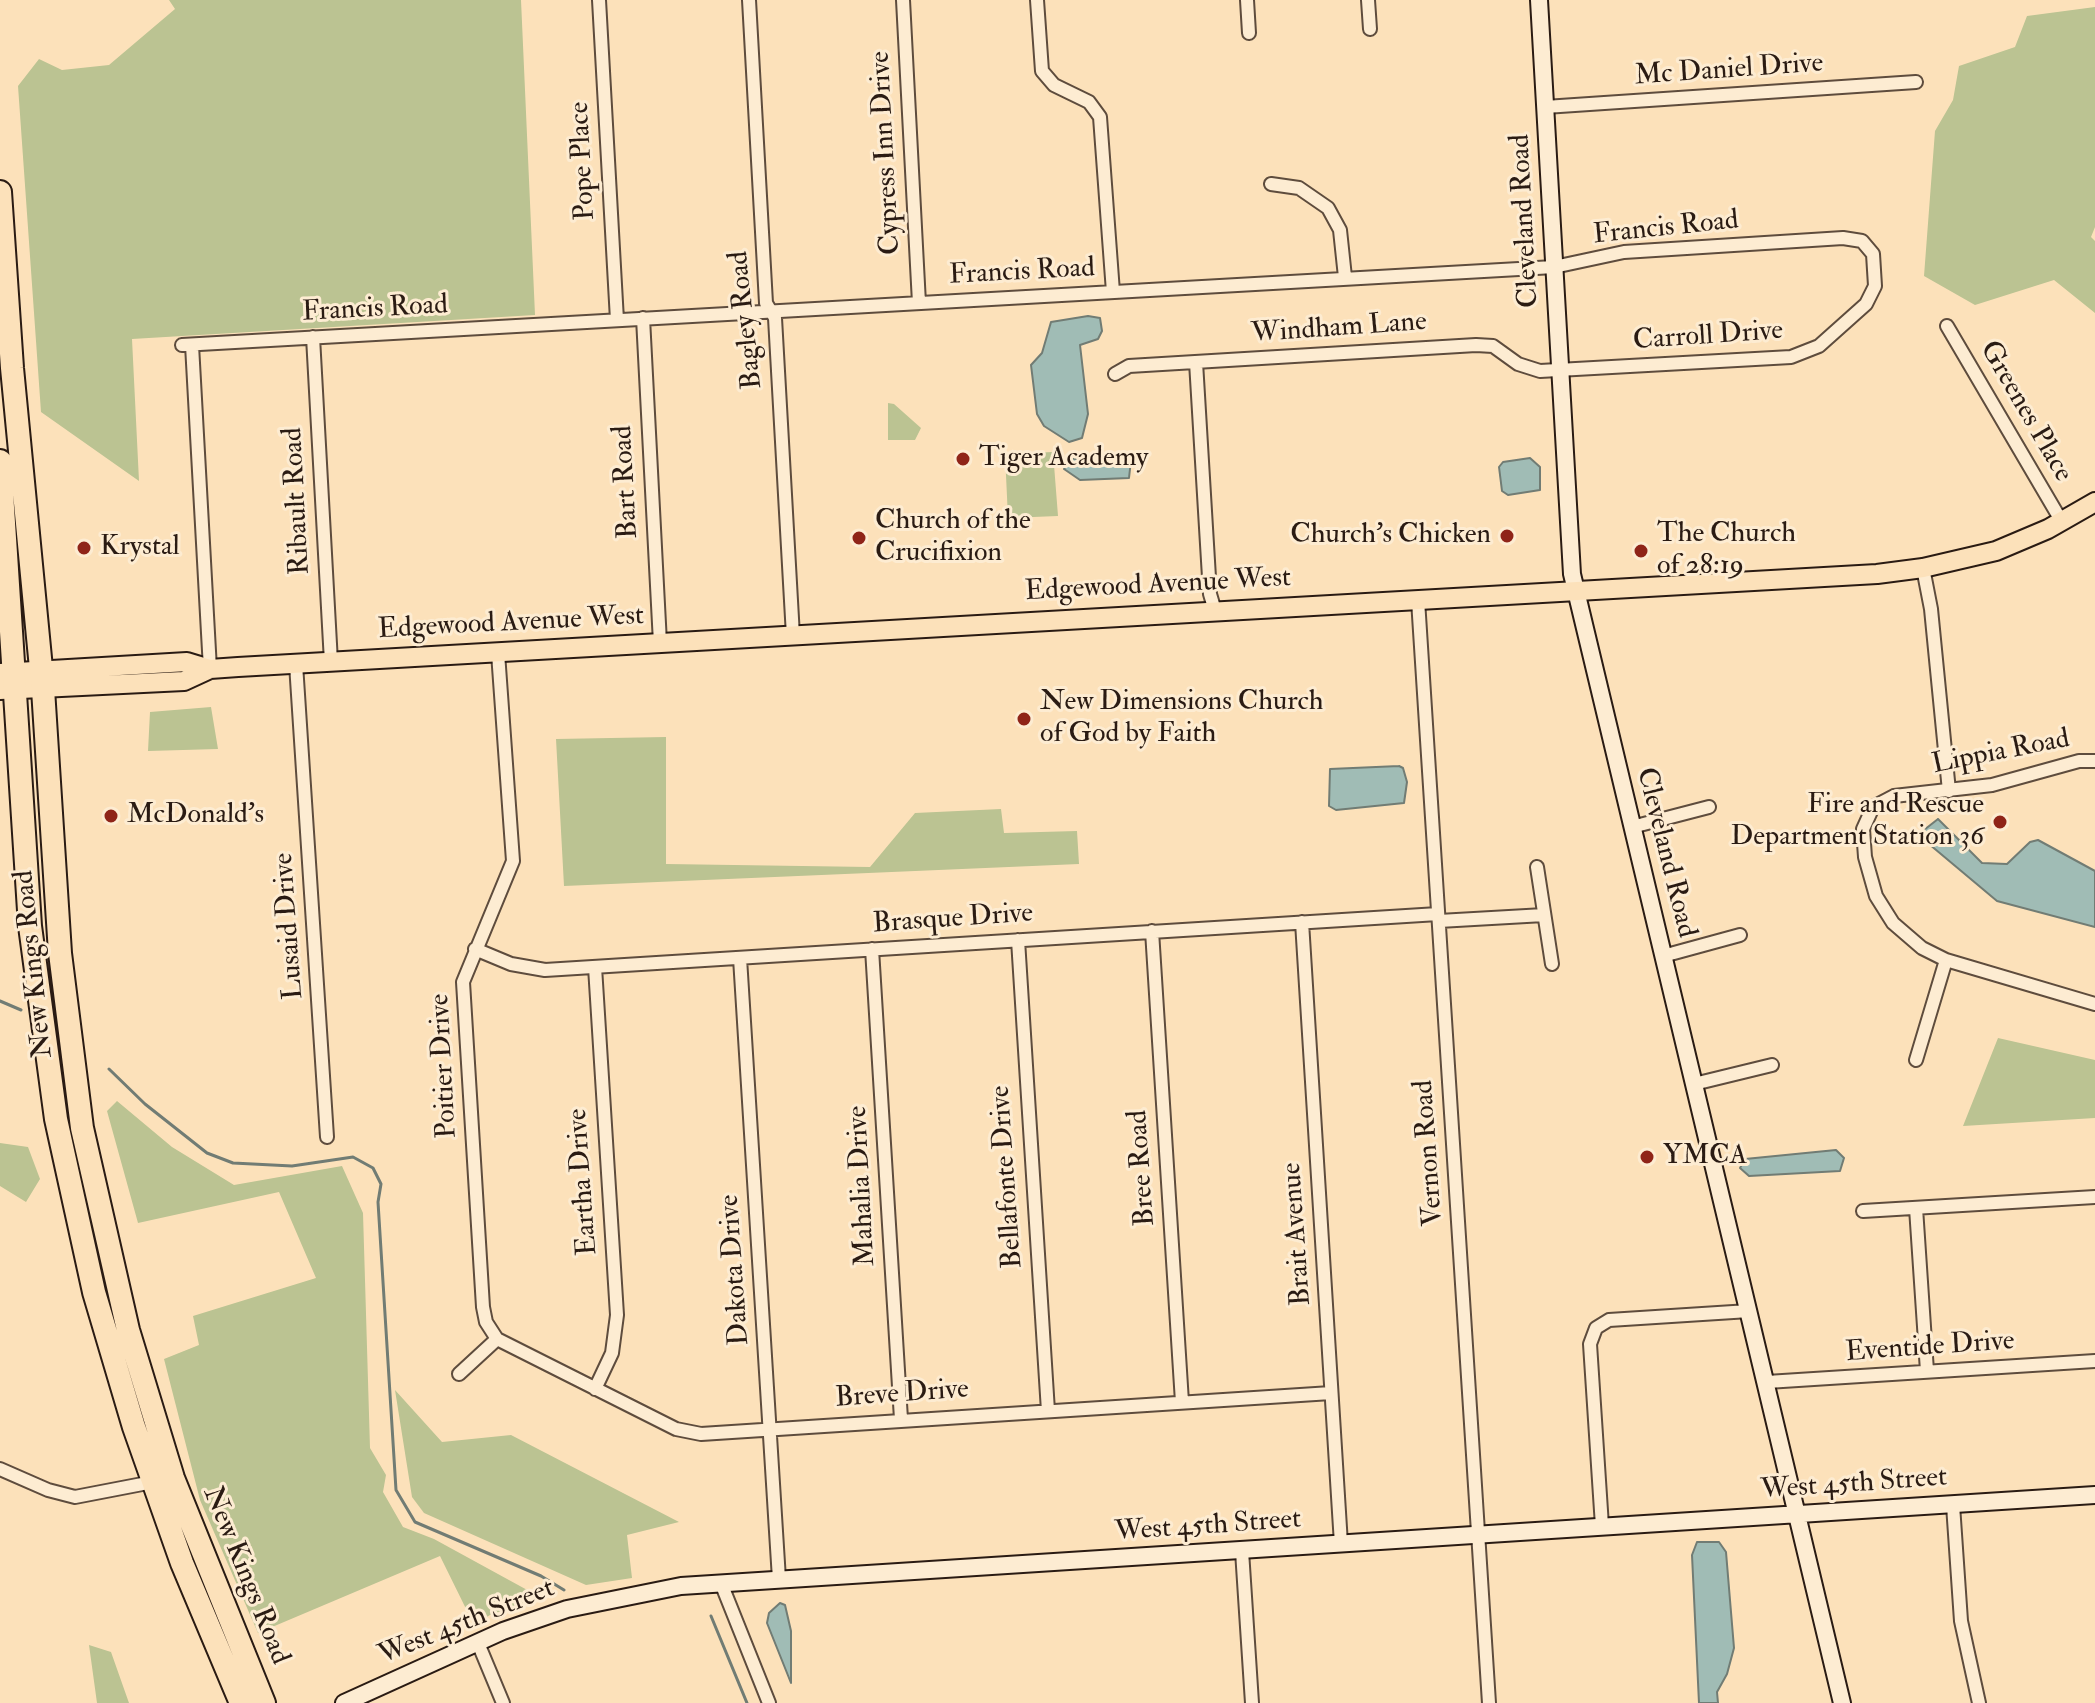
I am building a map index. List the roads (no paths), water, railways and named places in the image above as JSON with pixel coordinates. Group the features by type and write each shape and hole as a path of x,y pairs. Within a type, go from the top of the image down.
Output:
{"highway":[{"name":"New Kings Road","path":"0,192 12,368 42,680 60,953 82,1128 162,1480 264,1703"},
{"name":"New Kings Road","path":"0,461 7,681 36,984 56,1119 78,1224 112,1356 162,1480 241,1703"}],"main road":[{"name":"Edgewood Avenue West","path":"7,681 184,681 210,669 1923,568 1996,551 2094,505"}],"street":[{"name":"Pope Place","path":"599,0 617,320"},
{"name":"Bagley Road","path":"749,0 766,303 775,318 793,636"},
{"name":"Cypress Inn Drive","path":"903,0 919,303"},
{"path":"1037,0 1042,71 1054,85 1089,102 1100,117 1113,292"},
{"path":"1247,0 1249,33"},
{"path":"1368,0 1370,29"},
{"name":"Cleveland Road","path":"1539,0 1575,590 1800,1516 1842,1703"},
{"name":"Mc Daniel Drive","path":"1545,107 1916,82"},
{"path":"1271,184 1299,188 1328,208 1340,230 1345,277"},
{"name":"Francis Road","path":"210,669 187,345 1554,267 1624,252 1843,238 1862,241"},
{"name":"Carroll Drive","path":"1561,371 1805,353 1832,336 1872,295 1875,276 1873,254 1862,241"},
{"name":"Bart Road","path":"643,318 660,643"},
{"name":"Greenes Place","path":"1947,326 2062,522"},
{"name":"Ribault Road","path":"313,337 331,662"},
{"name":"Windham Lane","path":"1115,374 1129,366 1476,345 1493,346 1531,370 1561,371"},
{"path":"1196,362 1210,594 1215,611"},
{"path":"1923,568 1931,609 1949,791"},
{"name":"Vernon Road","path":"1418,600 1489,1703"},
{"name":"Poitier Drive","path":"497,1339 486,1322 483,1307 463,982 513,861 498,653"},
{"name":"Lusaid Drive","path":"296,664 327,1137"},
{"name":"Lippia Road","path":"1946,960 1922,948 1893,923 1876,896 1865,857 1863,829 1873,807 1894,796 1992,785 2079,761 2095,761"},
{"path":"1632,827 1709,807"},
{"path":"1537,867 1552,964"},
{"name":"Brasque Drive","path":"475,949 528,968 595,967 1302,922 1544,915"},
{"name":"Brait Avenue","path":"1302,922 1341,1544"},
{"name":"Bree Road","path":"1152,931 1182,1402"},
{"path":"1663,956 1740,935"},
{"name":"Bellafonte Drive","path":"1018,940 1048,1411"},
{"name":"Mahalia Drive","path":"872,949 901,1419"},
{"name":"Dakota Drive","path":"740,958 779,1579"},
{"path":"1916,1060 1946,960 2095,1004"},
{"name":"Eartha Drive","path":"595,967 617,1315 612,1353 595,1389"},
{"path":"1694,1084 1772,1065"},
{"path":"1863,1211 2095,1197"},
{"path":"1916,1208 1927,1371"},
{"path":"78,1224 101,1220"},
{"path":"1602,1526 1590,1344 1596,1328 1609,1320 1749,1311"},
{"path":"459,1374 497,1339"},
{"name":"Breve Drive","path":"497,1339 689,1433 1331,1393"},
{"name":"Eventide Drive","path":"1767,1382 2095,1361"},
{"path":"0,1469 48,1490 75,1497 162,1480"},
{"name":"West 45th Street","path":"344,1703 478,1643 567,1609 643,1591 779,1579 2095,1495"},
{"path":"1953,1505 1961,1621 1979,1703"},
{"path":"1242,1551 1252,1703"},
{"path":"721,1583 769,1703"},
{"path":"478,1643 503,1703"}],"water":[{"path":"1088,316 1100,318 1102,331 1098,339 1080,345 1088,414 1082,438 1069,442 1044,426 1037,414 1031,365 1042,353 1051,322"},
{"path":"1126,456 1131,460 1129,478 1080,480 1064,469 1071,459"},
{"path":"1530,458 1540,467 1540,490 1508,495 1502,491 1499,467 1503,462"},
{"path":"1403,768 1407,782 1404,803 1336,810 1329,806 1330,769"},
{"path":"1938,819 1982,863 2007,864 2030,842 2038,840 2095,871 2095,927 1997,901 1923,839 1924,830"},
{"path":"1836,1150 1844,1158 1840,1171 1749,1176 1740,1168 1745,1159"},
{"path":"1697,1542 1719,1542 1726,1552 1734,1648 1727,1674 1717,1692 1718,1703 1699,1703 1692,1555"},
{"path":"780,1603 785,1605 791,1631 791,1683 767,1623 769,1613"}],"waterway":[{"path":"0,1001 21,1010"},
{"path":"109,1069 145,1104 207,1153 233,1163 292,1166 353,1157 373,1168 381,1184 378,1202 396,1490 415,1522 541,1576 564,1590"},
{"path":"711,1616 747,1703"}],"place":[{"name":"Tiger Academy","path":"963,459"},
{"name":"Church's Chicken","path":"1507,536"},
{"name":"Church of the Crucifixion","path":"859,538"},
{"name":"Krystal","path":"84,548"},
{"name":"The Church of 28:19","path":"1641,551"},
{"name":"New Dimensions Church of God by Faith","path":"1024,719"},
{"name":"McDonald's","path":"111,816"},
{"name":"Fire and Rescue Department Station 36","path":"2000,822"},
{"name":"YMCA","path":"1647,1157"}]}
